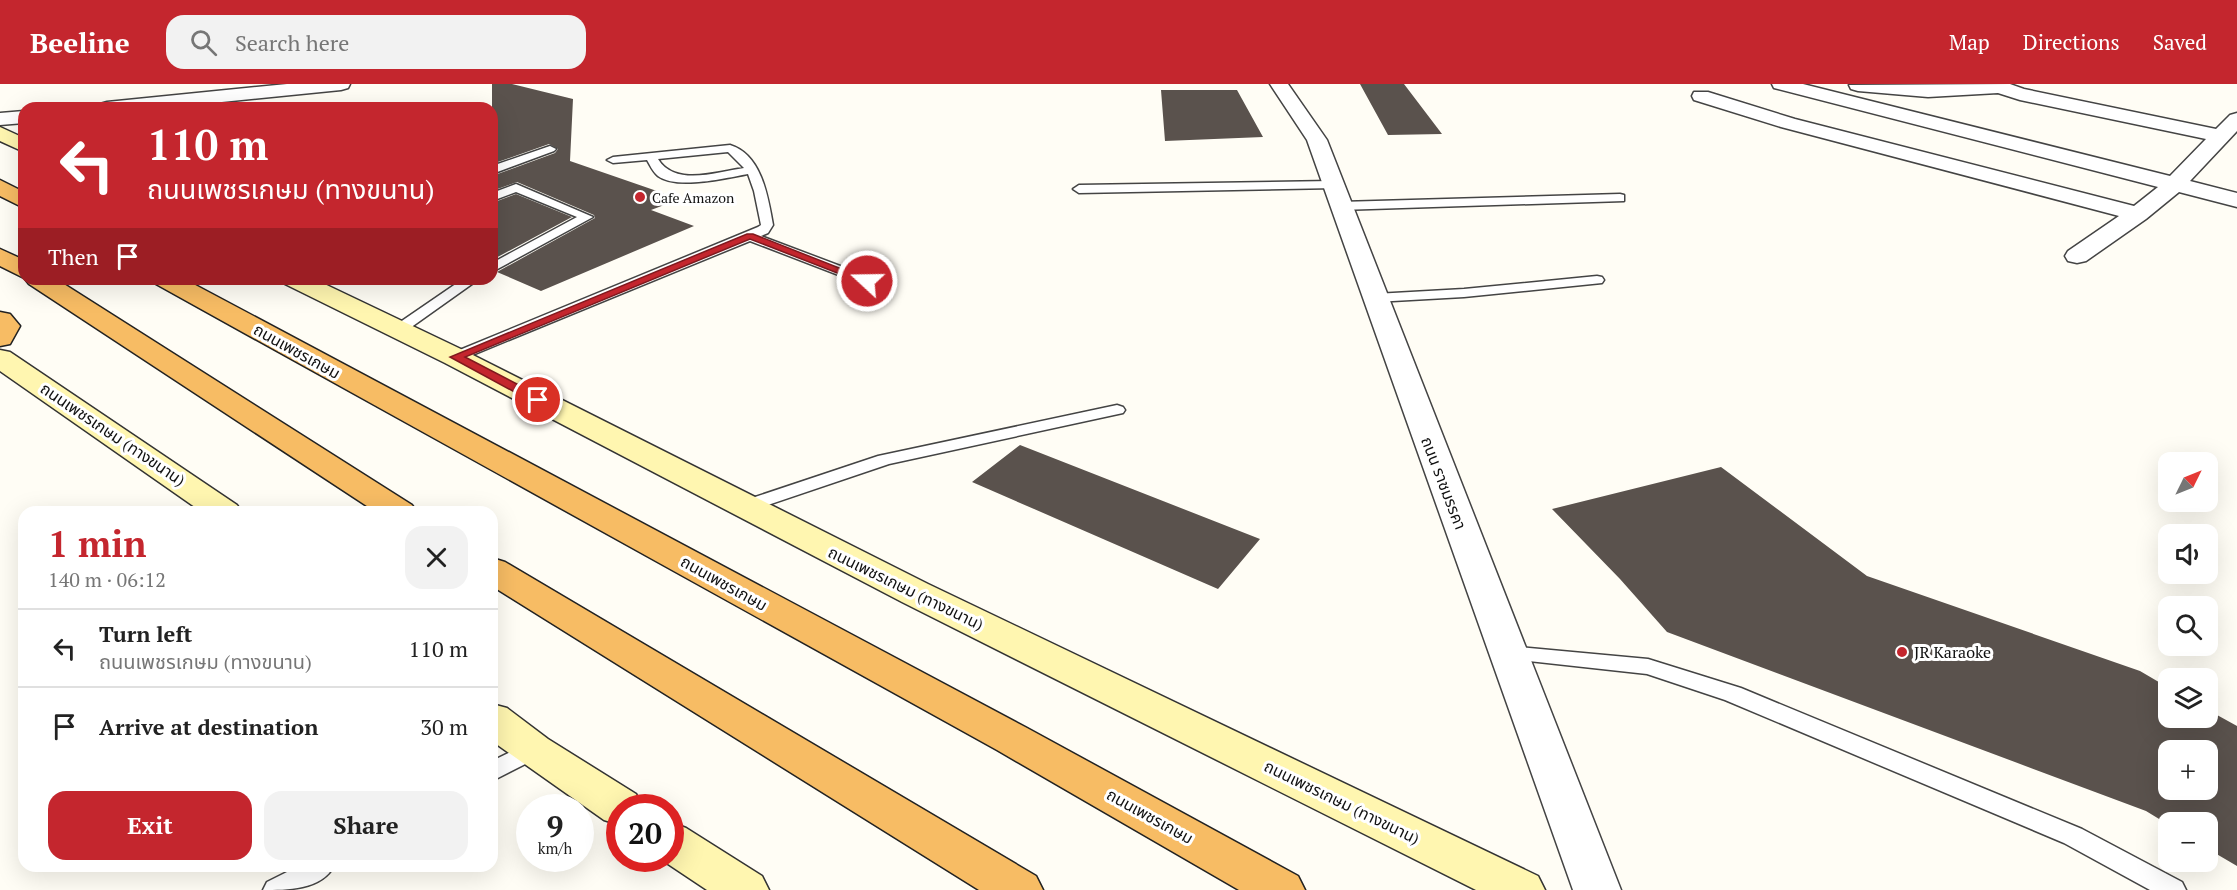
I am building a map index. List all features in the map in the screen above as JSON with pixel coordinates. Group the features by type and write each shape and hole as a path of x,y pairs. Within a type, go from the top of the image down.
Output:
{"highway":[{"path":"0,187 18,198"},
{"path":"0,256 18,266"},
{"path":"47,285 391,506"},
{"name":"ถนนเพชรเกษม","path":"176,285 1012,739 1281,890"},
{"path":"0,320 6,326 0,338"},
{"path":"498,574 1019,890"}],"main road":[{"path":"0,133 18,143"},
{"name":"ถนนเพชรเกษม (ทางขนาน)","path":"306,285 455,357 744,507 1521,890"},
{"name":"ถนนเพชรเกษม (ทางขนาน)","path":"0,358 216,506"},
{"path":"498,723 533,750 606,798"},
{"path":"684,850 745,890"}],"street":[{"path":"166,102 341,84"},
{"name":"ถนน ราชมรรคา","path":"1279,84 1317,140 1597,890"},
{"path":"1781,84 2237,200"},
{"path":"1854,84 1904,92 1928,93 2000,86 2020,94 2220,136"},
{"path":"1701,96 1797,125 2138,214"},
{"path":"0,119 18,118"},
{"path":"2077,256 2138,214 2175,184 2237,119"}],"lane":[{"path":"455,357 750,236 767,225 760,183 745,159 730,148 613,159"},
{"path":"498,168 550,149"},
{"path":"650,156 667,176 713,175 752,170"},
{"path":"498,195 516,188 587,217 498,265"},
{"path":"1079,189 1620,198"},
{"path":"750,236 867,281"},
{"path":"1375,298 1464,293 1597,280"},
{"path":"398,330 462,285"},
{"path":"744,507 884,460 1117,410"},
{"path":"1508,653 1648,667 1733,694 2073,836 2174,890"},
{"path":"498,769 533,750"},
{"path":"276,890 310,872"}],"building":[{"path":"492,84 512,84 573,99 570,161 680,199 651,210 694,226 541,291 498,272 595,218 594,215 517,182 498,189 498,174 555,153 558,149 549,144 498,162 498,102 492,102"},
{"path":"1360,84 1404,84 1442,134 1388,135"},
{"path":"1161,90 1237,90 1263,137 1165,141"},
{"path":"516,194 572,217 498,257 498,201"},
{"path":"1020,445 1260,539 1218,589 972,482"},
{"name":"JR Karaoke","path":"1721,467 1867,576 2140,671 2158,682 2158,728 2218,728 2218,716 2237,726 2237,866 2218,855 2218,812 2158,812 2158,818 2146,811 1667,632 1620,579 1552,509"}],"place":[{"name":"Cafe Amazon","path":"640,197"},
{"name":"JR Karaoke","path":"1902,652"}],"route":[{"path":"538,400 455,357 750,236 867,281"}]}
